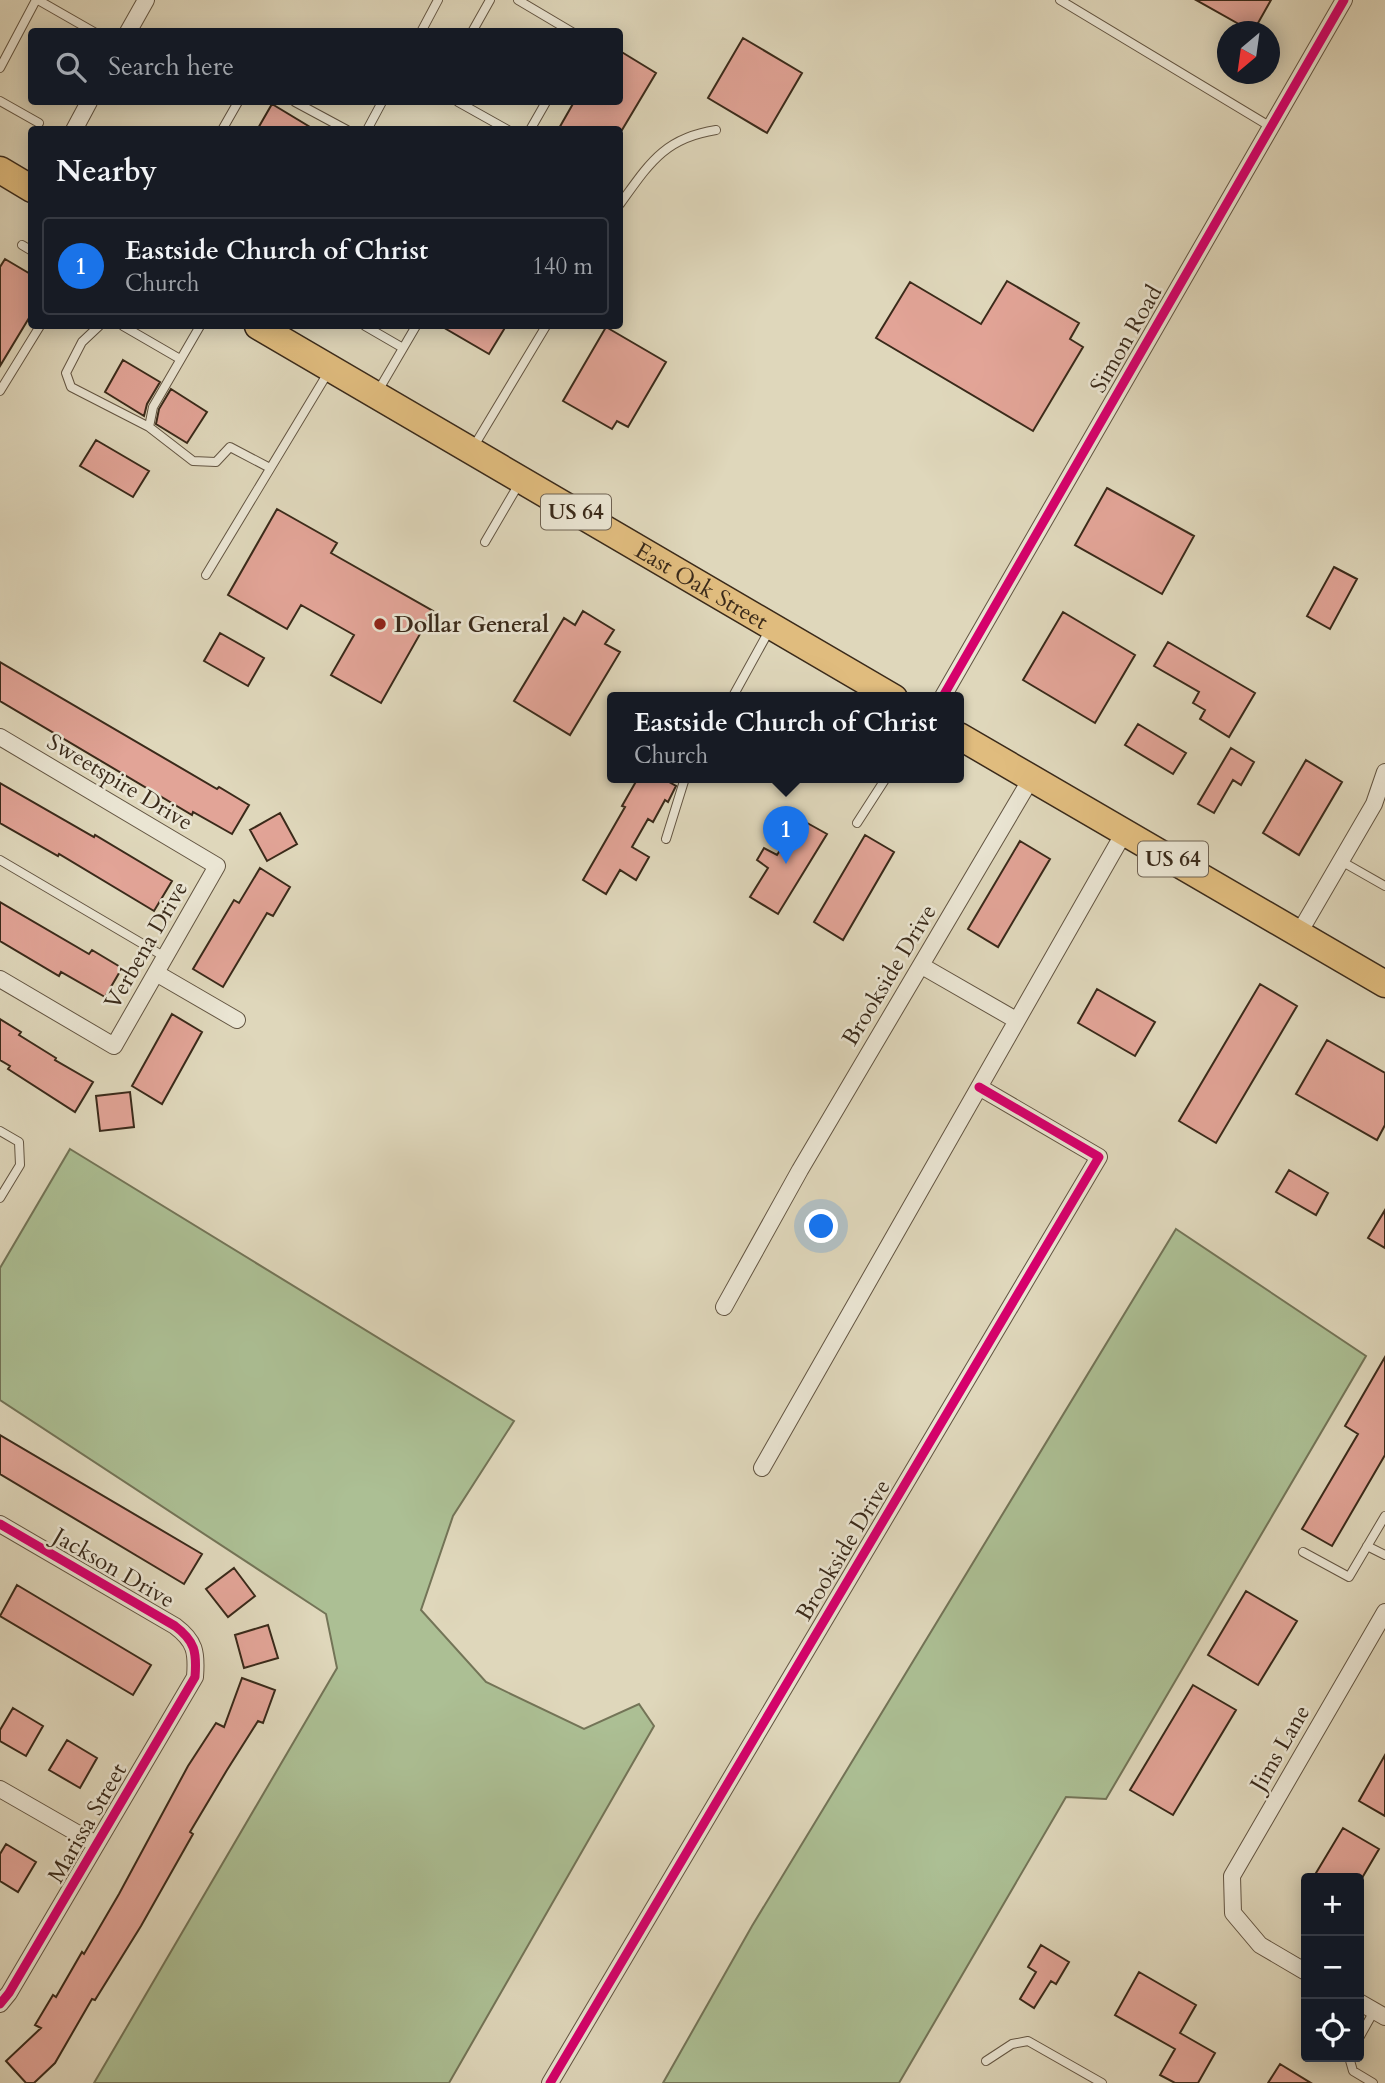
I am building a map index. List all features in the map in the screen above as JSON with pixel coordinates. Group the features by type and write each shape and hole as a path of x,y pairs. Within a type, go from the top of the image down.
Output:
{"highway":[{"path":"1,173 28,187"},
{"name":"East Oak Street","path":"263,329 884,692"},
{"name":"US 64","path":"964,739 1385,984"}],"street":[{"path":"130,28 146,0"},
{"name":"Simon Road","path":"945,692 1344,0"},
{"path":"76,126 87,105"},
{"name":"Sweetspire Drive","path":"0,737 217,866"},
{"path":"1298,933 1374,804 1385,772"},
{"name":"Brookside Drive","path":"724,1307 800,1170 1032,777"},
{"path":"762,1468 1125,831"},
{"name":"Verbena Drive","path":"0,979 114,1046 217,866"},
{"path":"922,966 1016,1020"},
{"path":"156,973 237,1020"},
{"name":"Brookside Drive","path":"550,2083 1099,1157 979,1087"},
{"name":"Jackson Drive","path":"0,1524 175,1626 189,1636 197,1657"},
{"name":"Jims Lane","path":"1301,1969 1260,1945 1233,1913 1232,1876 1385,1612"},
{"name":"Marissa Street","path":"0,2004 195,1677 197,1657"},
{"path":"0,1789 96,1844"}],"lane":[{"path":"0,68 37,0 87,28"},
{"path":"423,28 438,0"},
{"path":"474,28 490,0"},
{"path":"518,0 565,28"},
{"path":"1060,0 1271,127"},
{"path":"0,101 39,123"},
{"path":"224,126 236,105"},
{"path":"301,105 340,126"},
{"path":"369,126 380,105"},
{"path":"463,105 501,126"},
{"path":"532,126 544,105"},
{"path":"623,200 644,171 670,145 693,134 716,130"},
{"path":"22,245 28,249"},
{"path":"0,391 38,329"},
{"path":"96,329 82,342 66,373 71,387 149,428 193,461 216,463 230,447 270,468"},
{"path":"127,329 180,359"},
{"path":"149,428 153,407 198,329"},
{"path":"370,329 403,348"},
{"path":"377,394 414,329"},
{"path":"471,450 544,329"},
{"path":"206,575 331,368"},
{"path":"485,542 521,480"},
{"path":"735,692 772,626"},
{"path":"666,839 683,783"},
{"path":"857,823 883,783"},
{"path":"0,860 165,957"},
{"path":"1341,861 1385,886"},
{"path":"0,1131 19,1143 20,1165 0,1198"},
{"path":"1303,1552 1349,1577 1385,1516"},
{"path":"1367,1546 1385,1555"},
{"path":"1364,2032 1379,2014"},
{"path":"986,2061 1013,2044 1028,2041 1102,2083"},
{"path":"1350,2062 1353,2071 1373,2083"}],"green space":[{"path":"70,1149 514,1421 453,1516 421,1610 486,1682 584,1729 639,1704 654,1726 449,2083 94,2083 337,1668 326,1614 0,1400 0,1268"},
{"path":"1176,1229 1366,1356 1106,1799 1066,1797 899,2083 663,2083 752,1926"}],"building":[{"path":"1196,0 1271,0 1259,21 1233,21"},
{"path":"743,38 802,73 767,133 708,98"},
{"path":"623,53 656,73 623,128 623,126 560,126 572,105 623,105"},
{"path":"274,105 308,126 259,126"},
{"path":"5,259 28,273 28,320 0,366 0,267"},
{"path":"1007,281 1079,323 1070,339 1083,347 1033,431 876,338 910,282 981,324"},
{"path":"446,329 504,329 489,354"},
{"path":"605,329 609,329 666,362 628,427 617,421 612,429 563,401"},
{"path":"123,360 160,382 147,404 144,416 105,392"},
{"path":"171,389 207,412 187,443 156,424 159,409"},
{"path":"96,440 149,471 133,497 80,466"},
{"path":"1107,488 1194,536 1162,594 1075,545"},
{"path":"277,509 337,543 331,553 433,611 381,703 331,675 354,635 301,605 287,629 228,595"},
{"path":"1334,567 1357,579 1330,629 1307,616"},
{"path":"583,611 614,630 605,644 620,652 570,735 514,701 564,618 575,625"},
{"path":"1063,612 1135,655 1095,723 1023,680"},
{"path":"220,633 264,658 248,686 204,661"},
{"path":"1168,642 1255,693 1229,737 1200,719 1205,710 1193,703 1199,692 1154,666"},
{"path":"0,662 249,805 232,834 193,812 192,815 0,701"},
{"path":"1138,724 1186,753 1173,774 1125,745"},
{"path":"1231,748 1254,762 1241,785 1233,780 1214,813 1198,804"},
{"path":"1306,760 1342,782 1299,855 1263,833"},
{"path":"0,783 172,881 154,911 59,854 58,856 0,823"},
{"path":"635,783 671,783 676,786 653,822 648,819 632,847 649,857 636,880 620,870 606,894 583,880 625,807 622,806"},
{"path":"280,813 297,844 267,861 250,830"},
{"path":"800,819 827,834 778,914 750,897 768,868 757,860 764,848 777,855"},
{"path":"865,835 894,852 843,940 814,922"},
{"path":"1020,841 1050,859 998,947 968,929"},
{"path":"260,868 290,887 273,916 267,913 223,987 193,969 234,900 239,903"},
{"path":"0,902 89,954 92,950 122,968 105,997 61,972 59,976 0,941"},
{"path":"1260,984 1297,1006 1216,1143 1179,1121"},
{"path":"1097,989 1155,1022 1135,1056 1078,1023"},
{"path":"172,1014 202,1032 162,1104 132,1086"},
{"path":"0,1019 21,1032 19,1035 56,1058 55,1060 93,1082 75,1112 8,1069 10,1066 0,1060"},
{"path":"1327,1040 1385,1073 1385,1125 1377,1140 1296,1094"},
{"path":"130,1092 134,1127 100,1131 96,1096"},
{"path":"1289,1170 1328,1193 1316,1215 1276,1192"},
{"path":"1385,1210 1385,1248 1368,1238"},
{"path":"1385,1357 1385,1455 1332,1546 1302,1529 1358,1434 1345,1426"},
{"path":"0,1435 202,1554 184,1584 0,1474"},
{"path":"234,1568 255,1596 228,1617 206,1589"},
{"path":"17,1585 151,1665 133,1695 0,1616"},
{"path":"1246,1591 1297,1621 1258,1685 1208,1655"},
{"path":"268,1625 278,1658 244,1668 235,1635"},
{"path":"242,1678 275,1690 263,1723 258,1721 227,1770 190,1832 193,1834 141,1926 95,2000 92,1999 55,2063 34,2083 26,2083 6,2061 41,2028 35,2025 53,1995 56,1997 82,1952 84,1954 188,1766 216,1723 224,1727"},
{"path":"1193,1685 1236,1710 1173,1815 1130,1790"},
{"path":"13,1708 43,1726 26,1756 0,1741 0,1730"},
{"path":"67,1740 97,1758 80,1788 49,1770"},
{"path":"1385,1755 1385,1816 1359,1801"},
{"path":"1343,1828 1379,1849 1364,1875 1316,1873"},
{"path":"6,1844 36,1862 18,1892 0,1881 0,1854"},
{"path":"1041,1945 1069,1962 1056,1984 1051,1981 1034,2008 1020,1999 1036,1972 1028,1967"},
{"path":"1139,1972 1196,2005 1180,2033 1215,2053 1198,2083 1175,2083 1160,2075 1175,2049 1115,2015"},
{"path":"1280,2064 1311,2083 1268,2083"}],"cycle path":[{"path":"945,692 1344,0"},
{"path":"550,2083 1099,1157 979,1087"},
{"path":"0,1524 175,1626 191,1642 196,1668 195,1677 0,2004"}],"place":[{"name":"Dollar General","path":"380,624"},
{"name":"Eastside Church of Christ","path":"786,864"}]}
